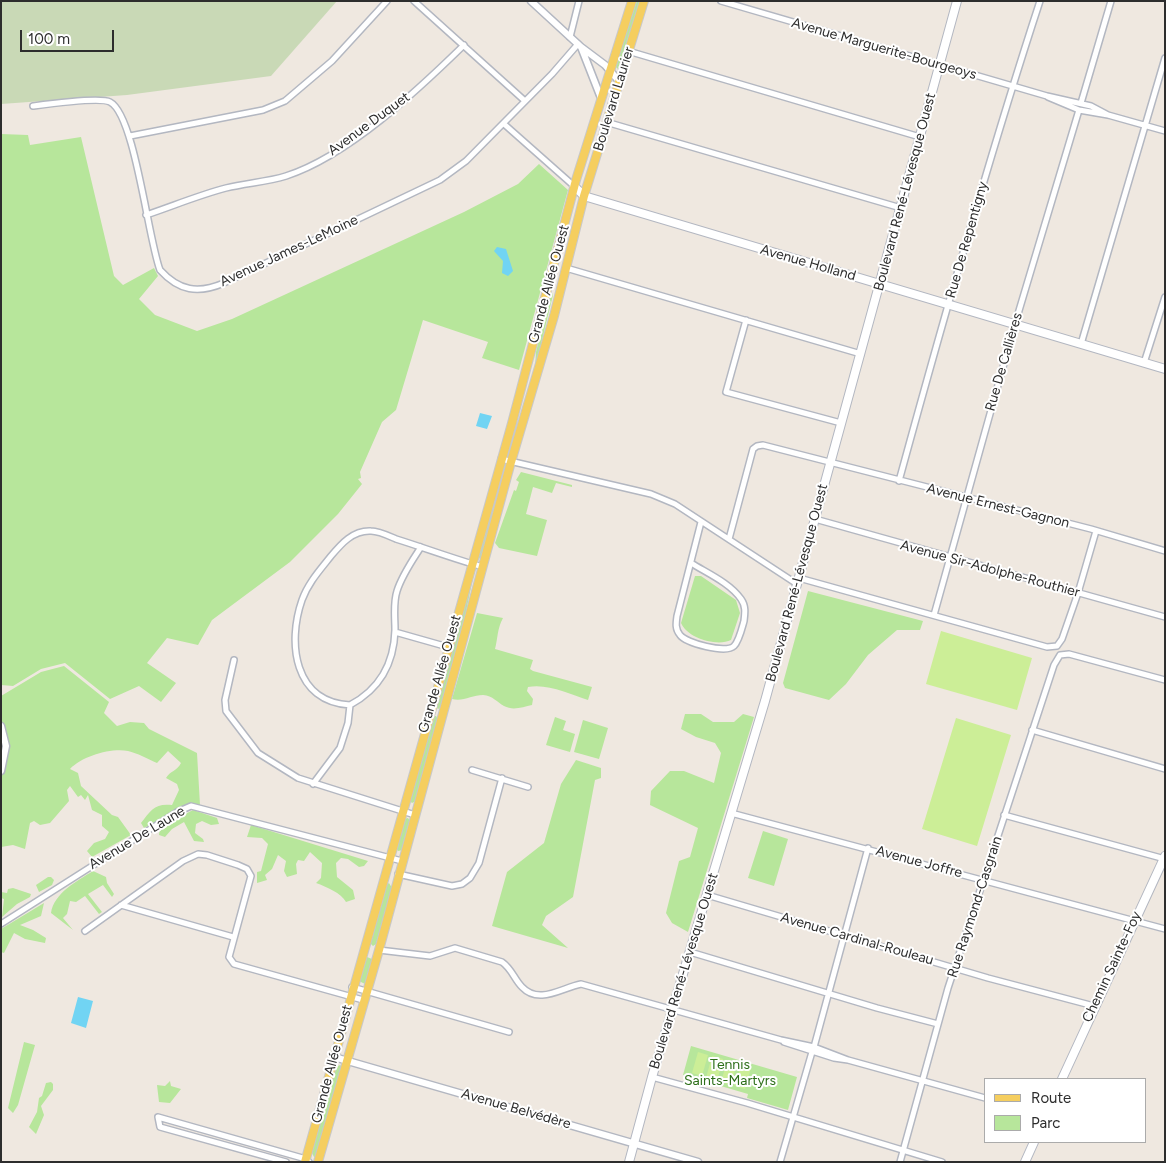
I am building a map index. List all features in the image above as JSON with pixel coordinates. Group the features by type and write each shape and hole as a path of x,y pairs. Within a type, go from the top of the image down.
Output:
{"main road":[{"name":"Boulevard Laurier","path":"574,186 632,1"},
{"name":"Boulevard Laurier","path":"584,196 644,1"},
{"name":"Boulevard René-Lévesque Ouest","path":"629,1162 652,1077 732,813 798,581 956,1"},
{"name":"Avenue Holland","path":"574,186 584,196 1165,369"},
{"name":"Grande Allée Ouest","path":"307,1161 352,988 472,564 574,186"},
{"name":"Grande Allée Ouest","path":"318,1162 363,1000 379,950 398,874 566,268 584,196"},
{"path":"430,711 442,714"},
{"name":"Chemin Sainte-Foy","path":"1062,1078 1094,1006 1164,858"},
{"path":"1025,1162 1034,1143"}],"street":[{"path":"130,136 263,110 285,100 332,61 387,1"},
{"path":"414,1 525,102"},
{"path":"531,1 579,45 605,65 609,72 619,81"},
{"path":"570,37 579,1"},
{"name":"Avenue Marguerite-Bourgeoys","path":"721,1 939,66 1047,96 1081,103 1108,115"},
{"name":"Rue De Repentigny","path":"900,481 948,305 1012,86 1040,1"},
{"path":"1081,103 1111,1"},
{"name":"Avenue Duquet","path":"146,214 226,188 286,176 317,162 381,119 420,87 464,45"},
{"path":"579,45 601,98"},
{"name":"Avenue James-LeMoine","path":"34,106 103,100 114,105 130,136 160,270 169,280 180,287 189,290 211,288 440,180 466,161 579,45"},
{"path":"628,51 920,136"},
{"path":"1081,344 1165,58"},
{"name":"Avenue Marguerite-Bourgeoys","path":"1047,96 1078,110 1108,115 1165,131"},
{"name":"Rue De Callières","path":"934,614 1015,324 1078,110"},
{"path":"606,122 901,208"},
{"name":"Avenue Holland","path":"504,124 574,186"},
{"path":"566,268 861,354"},
{"path":"1144,362 1165,297"},
{"path":"746,320 726,392 841,424"},
{"name":"Avenue Ernest-Gagnon","path":"729,539 753,449 763,444 900,481 1096,530 1165,551"},
{"path":"501,459 651,494 675,504 798,581 934,614 1047,647 1057,646 1078,593 1096,530"},
{"name":"Avenue Sir-Adolphe-Routhier","path":"815,519 1165,617"},
{"path":"690,563 731,589 742,600 745,607 742,626 735,645 729,649 718,649 687,641 677,629 677,616 690,563 702,522"},
{"path":"421,547 404,574 397,593 395,632 384,674 375,688 350,705 327,700 310,688 301,675 296,660 296,622 302,599 312,579 339,546 351,536 371,531 421,547 472,564 483,567"},
{"path":"395,632 448,647"},
{"name":"Rue Raymond-Casgrain","path":"900,1162 938,1024 1054,665 1060,655 1069,654 1165,680"},
{"path":"234,660 225,700 226,711 258,753 298,778 313,784 415,814"},
{"path":"313,784 340,748 348,723 350,705"},
{"path":"1,726 6,746 1,771"},
{"path":"1032,730 1165,769"},
{"path":"472,770 528,787"},
{"path":"398,874 452,886 462,884 470,878 478,863 502,778"},
{"name":"Avenue De Laune","path":"1,924 169,817 191,806 402,861"},
{"name":"Avenue Joffre","path":"732,813 1165,929"},
{"path":"1004,815 1164,858"},
{"path":"780,1162 813,1050 868,848"},
{"path":"85,931 182,861 198,854 207,855 247,869 250,876 229,957 234,964 363,1000"},
{"name":"Avenue Cardinal-Rouleau","path":"707,895 988,978 1094,1006"},
{"path":"120,905 233,937"},
{"path":"379,950 430,956 455,948 502,962 509,966 522,987 530,993 544,997 567,987 581,984 984,1098"},
{"path":"690,952 938,1024"},
{"path":"352,988 509,1032"},
{"name":"Avenue Belvédère","path":"334,1057 698,1162"},
{"path":"652,1077 942,1162"},
{"path":"286,1162 160,1126 158,1117 307,1161"}],"green space":[{"path":"1,1 337,1 271,76 127,95 1,104"},
{"path":"637,1 640,1 618,69 615,66"},
{"path":"1,134 28,135 30,145 81,137 114,276 123,285 154,268 158,276 139,299 155,315 197,331 232,319 464,212 518,184 539,164 568,190 519,370 482,358 488,342 423,320 396,410 382,422 360,472 361,478 358,479 362,484 338,514 290,562 212,620 198,645 167,638 147,663 176,683 161,702 139,686 110,699 65,663 41,669 13,686 1,685"},
{"path":"552,293 535,369 536,352 550,294"},
{"path":"521,472 572,485 572,487 556,483 552,493 533,487 526,514 547,520 537,556 499,548 495,543 514,490 516,491 519,482 516,480"},
{"path":"496,492 488,541 480,559 478,556"},
{"path":"474,573 463,626 441,707 438,709 436,707"},
{"path":"695,576 701,576 736,600 740,613 731,640 711,642 703,640 689,633 681,623"},
{"path":"808,591 923,621 920,630 897,630 868,655 846,684 829,700 785,688 783,683"},
{"path":"477,613 503,618 495,649 533,660 530,669 533,671 592,687 588,700 543,686 528,687 527,691 533,699 532,705 518,708 504,706 492,698 483,695 460,700 452,699"},
{"path":"941,631 1032,658 1017,710 926,684"},
{"path":"64,666 109,702 104,713 117,726 130,722 144,723 149,729 197,753 200,805 188,804 144,828 141,823 154,808 161,805 172,805 179,790 177,784 166,778 181,763 168,751 157,763 128,751 105,752 82,760 70,769 78,773 81,786 112,815 118,817 131,835 92,857 87,851 94,843 105,839 109,832 102,826 102,815 92,810 88,795 85,800 81,795 78,797 70,786 67,790 69,801 50,823 40,825 34,821 30,823 25,849 13,845 1,847 1,696 41,672"},
{"path":"685,714 701,714 713,722 734,722 743,714 754,717 688,932 672,923 666,913 679,861 690,857 698,828 650,805 651,791 670,771 684,771 714,783 721,753 715,743 696,737 681,729"},
{"path":"433,716 436,716 438,719 416,801 412,803 409,800"},
{"path":"555,717 566,721 563,730 575,734 570,752 546,745"},
{"path":"956,718 1011,735 977,846 922,829"},
{"path":"583,720 608,728 599,759 574,752"},
{"path":"576,760 601,768 601,778 595,780 573,897 546,916 542,925 568,948 492,926 507,872 544,843 561,784"},
{"path":"193,810 217,818 219,824 211,825 202,821 196,824 195,833 204,842 194,841 184,822 172,829 165,837 159,835 160,827"},
{"path":"408,818 410,821 403,850 398,851 396,848 404,819"},
{"path":"251,825 368,861 364,866 359,867 348,859 341,858 336,863 337,877 353,890 355,899 346,902 337,893 316,883 321,878 322,863 310,852 304,861 298,860 296,864 297,874 287,877 284,871 286,861 278,855 272,869 265,875 267,880 257,883 257,872 261,871 268,844 262,838 247,837"},
{"path":"763,831 788,839 774,886 748,878"},
{"path":"93,871 106,877 107,883 114,894 112,897 103,885 88,894 102,912 99,914 85,896 76,902 70,901 67,914 63,918 73,930 51,913 53,906 67,888"},
{"path":"48,877 54,880 52,885 39,892 36,885"},
{"path":"389,883 392,888 376,944 373,946 370,943 386,885"},
{"path":"13,888 31,894 30,897 17,904 2,917 4,899 1,898 1,892 7,893 8,889"},
{"path":"44,903 41,916 20,925 46,938 45,943 25,939 14,933 4,953 1,952 1,929"},
{"path":"367,957 372,959 365,984 359,981"},
{"path":"24,1042 35,1045 18,1105 13,1113 8,1108"},
{"name":"Tennis Saints-Martyrs","path":"691,1046 797,1077 788,1110 747,1098 748,1094 683,1075"},
{"path":"698,1052 708,1055 702,1076 692,1073"},
{"path":"712,1056 723,1059 717,1081 706,1078"},
{"name":"Tennis Saints-Martyrs","path":"727,1061 737,1063 731,1085 721,1082"},
{"path":"340,1065 342,1067 317,1157 314,1157 312,1153 336,1067"},
{"path":"741,1065 751,1068 745,1089 735,1086"},
{"path":"170,1081 171,1086 181,1089 170,1103 159,1102 157,1085 165,1086"},
{"path":"51,1082 53,1090 41,1106 44,1115 36,1134 29,1127 37,1112 39,1098 42,1096 46,1083"}],"water":[{"path":"497,247 506,249 513,271 508,276 502,273 503,261 494,251"},
{"path":"480,413 492,416 487,429 476,426"},
{"path":"78,997 93,1001 86,1028 71,1023"}]}
